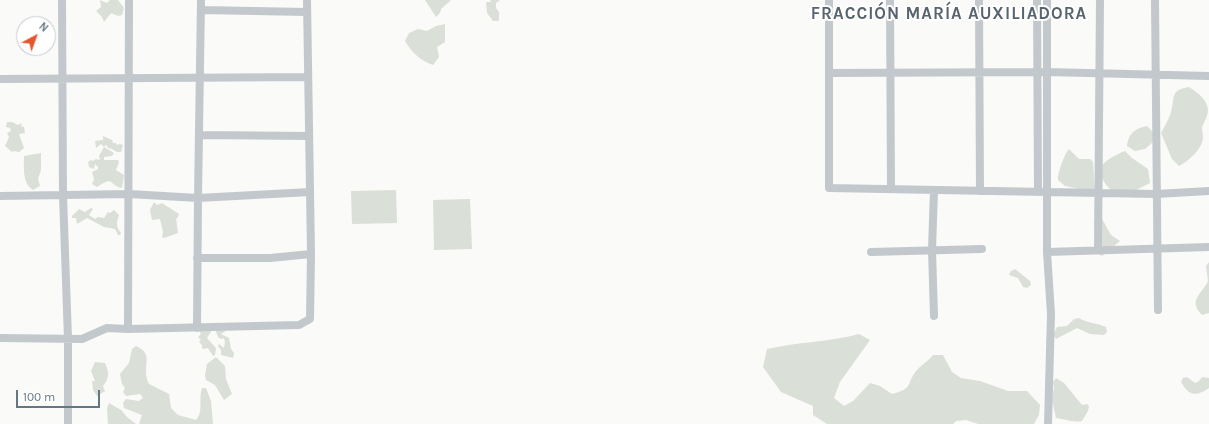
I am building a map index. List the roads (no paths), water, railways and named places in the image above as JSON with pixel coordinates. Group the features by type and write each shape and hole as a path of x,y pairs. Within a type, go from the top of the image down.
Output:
{"street":[{"path":"62,0 64,195 68,339 68,424"},
{"path":"128,329 129,0"},
{"path":"197,328 202,0"},
{"path":"0,338 82,339 107,328 128,329 299,326 310,319 311,254 307,0"},
{"path":"829,0 829,188 1156,194 1209,191"},
{"path":"890,0 891,188"},
{"path":"979,0 980,191"},
{"path":"1037,0 1038,192"},
{"path":"1046,0 1048,72 1047,252 1051,314 1048,424"},
{"path":"1098,249 1100,0"},
{"path":"1155,0 1156,247 1158,310"},
{"path":"201,10 307,12"},
{"path":"829,73 1048,72 1156,76 1209,76"},
{"path":"0,80 308,77"},
{"path":"199,135 309,136"},
{"path":"934,190 932,250 934,316"},
{"path":"0,196 129,194 198,198 310,192"},
{"path":"1047,252 1156,247 1209,247"},
{"path":"871,252 982,249"},
{"path":"197,258 270,258 311,254"}],"district":[{"name":"FRACCIÓN MARÍA AUXILIADORA","path":"949,14"}]}
